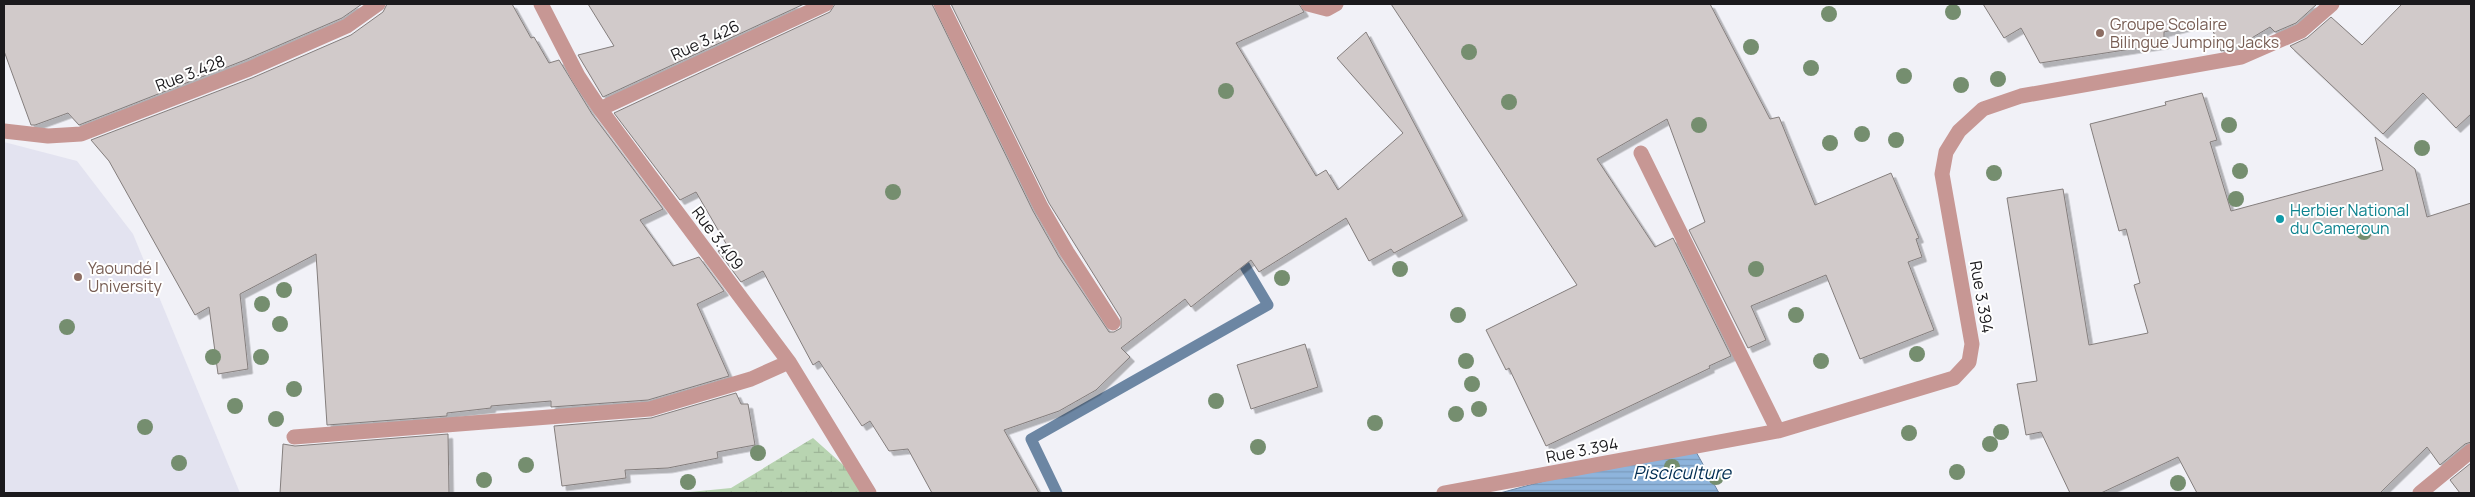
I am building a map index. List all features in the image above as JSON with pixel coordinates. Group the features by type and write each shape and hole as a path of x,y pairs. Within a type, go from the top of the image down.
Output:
{"street":[{"name":"Rue 3.428","path":"4,131 48,136 81,134 266,61 347,26 378,4"},
{"name":"Rue 3.409","path":"541,4 578,76 600,109 789,362 870,493"},
{"name":"Rue 3.426","path":"600,109 826,4"},
{"path":"941,4 1041,207 1067,252 1113,323"},
{"path":"1308,4 1327,9 1336,4"},
{"name":"Rue 3.394","path":"1444,493 1778,430 1954,378 1969,362 1972,344 1942,174 1946,152 1959,131 1983,109 2021,96 2104,84 2241,57 2301,30 2332,4"},
{"path":"1641,153 1778,430"},
{"path":"294,437 650,409 751,379 789,362"},
{"path":"2420,493 2471,451"}],"shaded area":[{"name":"Yaoundé I University","path":"4,142 77,161 133,234 240,493 4,493"}],"green space":[{"path":"813,438 860,480 868,493 680,493 731,488"}],"water":[{"name":"Pisciculture","path":"1695,450 1719,493 1500,493 1622,460"}],"building":[{"path":"4,4 362,4 342,18 245,60 79,125 68,113 31,125 4,51"},
{"path":"387,4 512,4 531,38 534,37 549,63 559,60 592,114 663,209 640,220 673,266 699,257 724,291 697,304 729,376 648,400 551,407 551,401 491,406 491,408 447,413 447,416 327,425 316,254 240,294 248,369 218,374 209,307 195,315 109,161 91,140 252,78 351,35 383,12"},
{"path":"588,4 804,4 603,97 578,55 614,46"},
{"path":"835,4 932,4 1033,211 1059,257 1109,332 1114,332 1121,328 1121,318 1049,203 951,4 1299,4 1304,12 1236,43 1316,176 1326,170 1338,190 1403,133 1337,58 1366,32 1463,216 1394,253 1391,249 1369,261 1346,218 1259,272 1251,260 1191,307 1185,299 1121,348 1130,357 1096,390 1059,411 1004,430 1039,493 932,493 908,449 889,451 870,421 862,426 819,361 813,365 763,271 741,282 718,251 728,247 696,192 680,200 614,113 830,12"},
{"path":"1391,4 1710,4 1770,119 1779,117 1815,205 1891,173 1919,238 1916,239 1922,257 1908,262 1934,330 1860,359 1826,275 1751,306 1766,340 1748,348 1689,230 1705,222 1667,119 1597,159 1655,247 1673,238 1731,356 1709,366 1710,368 1546,446 1509,368 1506,370 1486,330 1577,285"},
{"name":"Groupe Scolaire Bilingue Jumping Jacks","path":"1983,4 2317,4 2296,23 2275,32 2270,27 2235,48 2221,51 2209,21 2164,32 2164,44 2040,63 2021,28 2004,38"},
{"path":"2402,4 2471,4 2471,114 2456,128 2423,93 2383,134 2290,46 2307,38 2331,17 2362,45"},
{"path":"2202,93 2217,140 2210,142 2231,211 2383,170 2375,137 2415,169 2427,217 2471,203 2471,442 2465,444 2440,465 2427,447 2380,493 2197,493 2178,457 2101,493 2070,493 2041,432 2026,435 2017,384 2037,381 2007,198 2063,189 2089,345 2148,333 2134,285 2140,283 2126,229 2119,231 2090,124 2166,105 2165,102"},
{"path":"1305,344 1318,387 1251,409 1237,365"},
{"path":"736,393 741,404 748,404 755,445 717,452 718,458 668,468 625,470 626,478 562,486 554,426 651,418"},
{"path":"448,434 449,493 280,493 283,444 295,446"},
{"path":"2471,463 2471,493 2460,493 2450,480"}],"waterway":[{"path":"1057,493 1031,439 1268,305 1237,253"}],"place":[{"name":"Groupe Scolaire Bilingue Jumping Jacks","path":"2100,33"},
{"name":"Herbier National du Cameroun","path":"2280,219"},
{"name":"Yaoundé I University","path":"78,277"}]}
